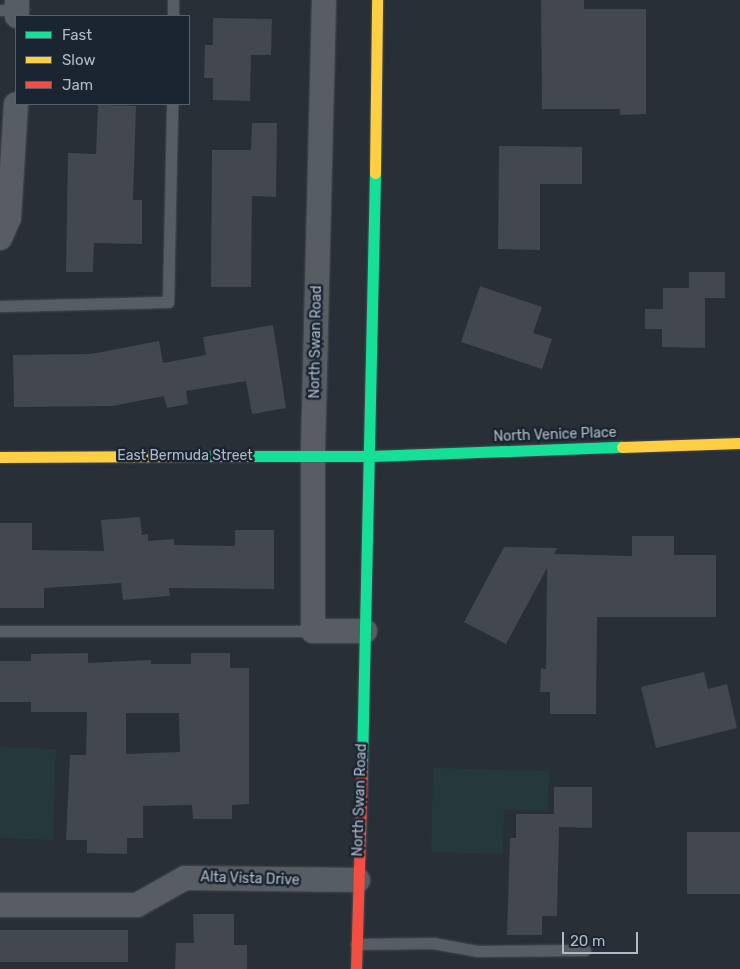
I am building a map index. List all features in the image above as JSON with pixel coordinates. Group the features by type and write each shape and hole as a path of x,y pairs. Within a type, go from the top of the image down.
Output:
{"main road":[{"name":"North Swan Road","path":"356,969 371,456 377,0"},
{"name":"North Venice Place","path":"371,456 740,443"},
{"name":"East Bermuda Street","path":"0,457 371,456"}],"street":[{"name":"North Swan Road","path":"313,631 313,456 324,0"},
{"path":"0,238 9,218 8,155 16,105"},
{"path":"313,631 365,631"},
{"name":"Alta Vista Drive","path":"0,905 138,905 186,878 358,880"}],"lane":[{"path":"173,0 173,15"},
{"path":"0,306 168,302 172,105"},
{"path":"0,631 313,631"},
{"path":"356,944 433,943 478,951 585,950"}],"green space":[{"path":"0,747 56,749 53,840 0,838"},
{"path":"433,768 549,771 548,811 504,810 503,854 431,852"}],"building":[{"path":"541,0 584,0 584,9 646,9 646,114 620,115 620,109 542,109"},
{"path":"213,18 272,19 271,55 251,55 250,101 213,100 213,78 204,78 205,45 213,45"},
{"path":"98,105 136,106 133,200 142,200 142,244 94,243 93,272 66,272 68,153 96,154"},
{"path":"252,123 277,123 276,197 252,196 251,287 211,287 212,150 251,150"},
{"path":"499,146 582,147 582,184 540,184 540,250 498,249"},
{"path":"689,272 725,272 725,298 705,298 705,348 662,347 662,329 645,329 645,309 663,309 663,288 689,288"},
{"path":"480,286 542,307 533,333 552,339 542,369 461,342"},
{"path":"273,325 286,408 252,414 246,381 186,391 188,404 167,408 164,396 112,406 14,407 13,355 91,354 159,341 163,363 206,355 203,337"},
{"path":"140,517 142,535 148,534 148,541 174,539 174,545 235,546 235,530 274,530 274,589 169,588 170,596 123,600 121,583 44,588 44,608 0,608 0,523 32,523 32,550 104,551 101,520"},
{"path":"632,536 674,536 674,555 716,555 716,617 597,617 596,714 550,714 550,692 540,692 541,668 546,669 547,568 506,644 464,622 504,547 557,548 554,554 632,556"},
{"path":"88,653 88,663 151,660 151,664 191,664 191,653 230,653 230,668 249,668 249,804 232,805 232,819 193,819 192,805 143,806 143,838 127,838 127,854 87,853 87,840 66,840 70,755 86,755 87,712 31,712 31,702 0,702 0,661 31,661 31,654","holes":["126,713 179,713 180,752 126,754"]},
{"path":"704,672 708,689 727,684 737,728 656,748 641,687"},
{"path":"554,787 592,787 592,828 559,827 557,916 542,916 542,935 507,935 510,838 516,838 516,814 554,814"},
{"path":"687,832 740,832 740,894 687,894"},
{"path":"193,914 234,914 234,945 247,945 247,969 175,969 176,943 194,943"},
{"path":"0,930 128,930 128,962 0,962"}],"traffic: fast":[{"path":"362,765 375,173"},
{"path":"193,456 371,456 622,447"}],"traffic: slow":[{"path":"375,173 377,0"},
{"path":"622,447 740,443"},
{"path":"0,457 193,456"}],"traffic: jam":[{"path":"356,969 362,765"}]}
